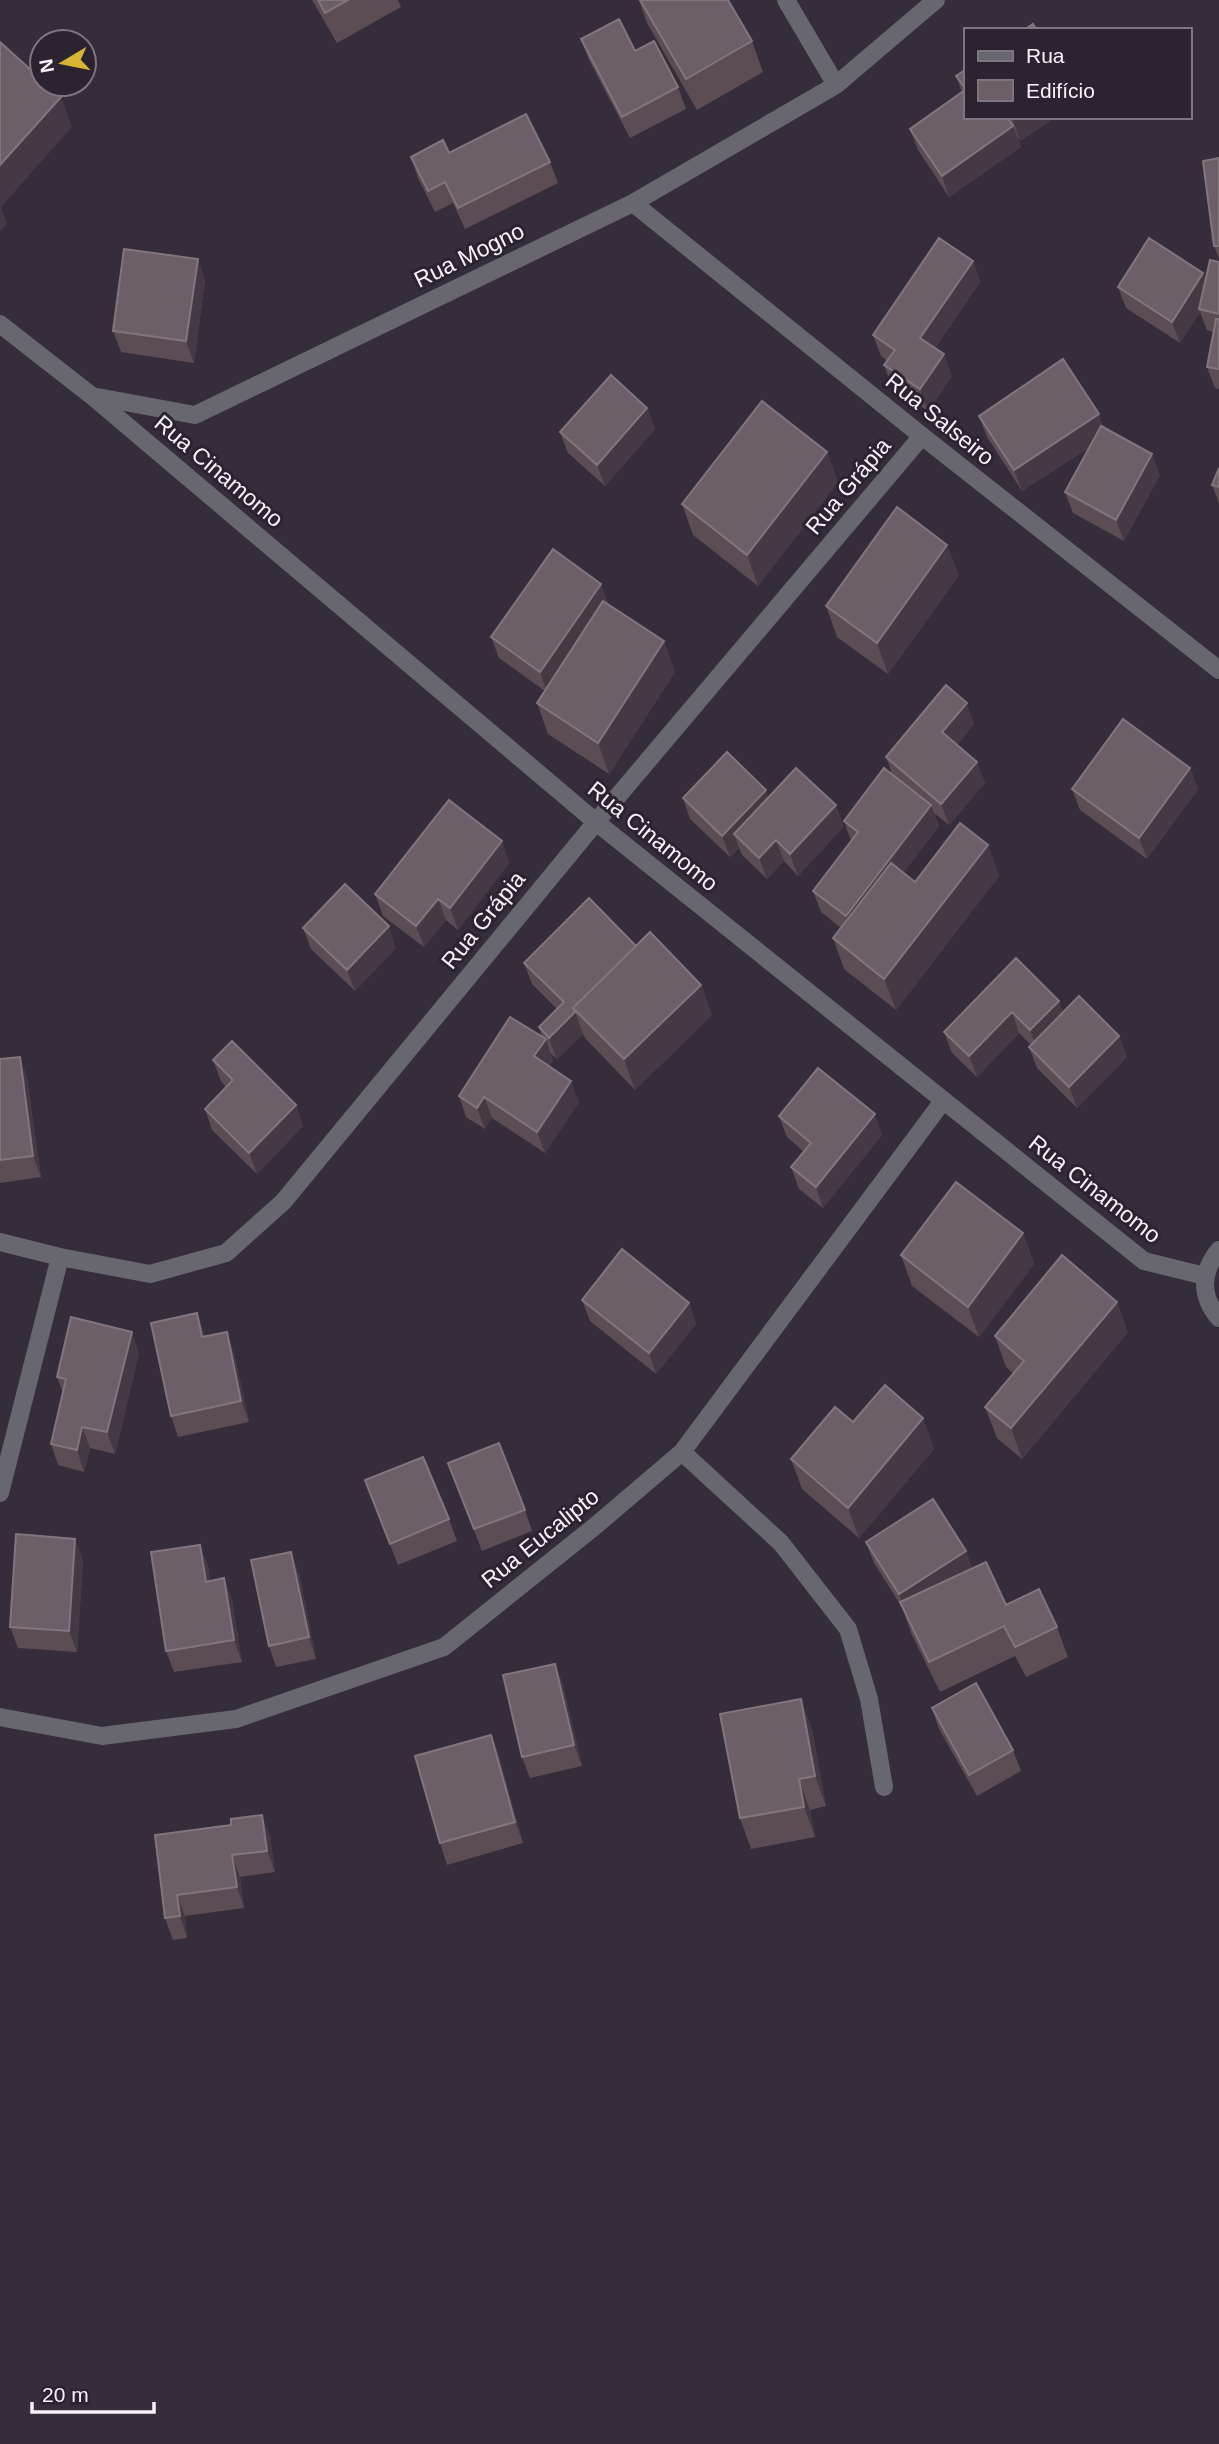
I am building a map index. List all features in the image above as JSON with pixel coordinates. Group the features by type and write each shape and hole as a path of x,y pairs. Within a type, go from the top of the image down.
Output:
{"street":[{"path":"786,0 836,85"},
{"name":"Rua Mogno","path":"0,324 92,396 195,415 633,203 836,85 936,0"},
{"name":"Rua Salseiro","path":"633,203 922,436 1219,670"},
{"name":"Rua Cinamomo","path":"92,396 596,822 1144,1261 1205,1276"},
{"name":"Rua Grápia","path":"0,1242 150,1274 226,1253 283,1202 596,822 922,436"},
{"name":"Rua Eucalipto","path":"0,1717 102,1736 236,1718 444,1647 594,1527 682,1452 943,1101"},
{"path":"1219,1250 1210,1262 1204,1291 1209,1305 1219,1318"},
{"path":"0,1493 60,1256"},
{"path":"682,1452 781,1543 849,1629 869,1699 884,1787"}],"building":[{"path":"318,0 348,0 325,13"},
{"path":"640,0 728,0 752,41 686,79"},
{"path":"619,19 635,51 654,41 678,87 622,117 581,39"},
{"path":"0,42 28,67 28,98 60,98 0,165"},
{"path":"964,71 964,87 956,76"},
{"path":"964,91 964,119 1008,119 1013,126 942,176 910,129"},
{"path":"526,114 550,162 458,208 445,182 428,191 411,157 443,140 449,153"},
{"path":"1219,158 1219,246 1214,246 1203,161"},
{"path":"939,238 973,261 920,338 944,354 920,389 884,365 895,350 873,335"},
{"path":"1149,238 1203,273 1172,322 1118,287"},
{"path":"124,249 198,259 186,341 113,331"},
{"path":"1210,260 1219,262 1219,314 1199,309"},
{"path":"1216,319 1219,319 1219,369 1207,367"},
{"path":"1063,359 1099,414 1014,470 979,416"},
{"path":"611,375 647,408 597,465 560,432"},
{"path":"762,401 827,452 747,555 682,504"},
{"path":"1101,426 1152,454 1116,520 1065,492"},
{"path":"1219,468 1219,487 1212,485"},
{"path":"897,507 947,545 877,643 826,606"},
{"path":"553,549 601,584 540,672 491,637"},
{"path":"603,601 664,641 598,743 537,703"},
{"path":"946,685 967,703 942,732 977,762 941,804 886,757"},
{"path":"1123,719 1190,768 1139,838 1072,789"},
{"path":"727,752 766,790 722,836 683,798"},
{"path":"796,768 836,805 790,854 776,840 759,858 734,834"},
{"path":"884,768 931,805 846,916 813,891 858,832 844,821"},
{"path":"449,800 502,841 450,908 438,899 416,926 375,894"},
{"path":"960,823 988,845 884,979 833,938 891,863 915,882"},
{"path":"345,884 389,926 347,970 303,928"},
{"path":"589,898 636,946 573,1008 575,1012 549,1038 539,1027 564,1002 524,963"},
{"path":"650,932 701,985 624,1059 573,1008"},
{"path":"1016,958 1059,1001 1030,1030 1012,1012 969,1056 944,1032"},
{"path":"1079,996 1119,1036 1069,1087 1029,1047"},
{"path":"510,1017 546,1039 534,1056 571,1081 537,1132 484,1097 477,1108 459,1096"},
{"path":"232,1041 296,1105 249,1153 205,1109 233,1080 213,1060"},
{"path":"20,1057 33,1156 0,1160 0,1059"},
{"path":"818,1068 875,1114 816,1187 791,1167 811,1143 779,1116"},
{"path":"956,1182 1023,1233 968,1307 901,1255"},
{"path":"622,1249 689,1303 649,1353 582,1300"},
{"path":"1062,1255 1117,1302 1011,1428 985,1407 1024,1361 995,1336"},
{"path":"197,1313 202,1337 227,1332 241,1401 171,1416 151,1323"},
{"path":"71,1317 132,1332 107,1432 82,1427 77,1450 51,1444 66,1379 57,1377"},
{"path":"885,1385 923,1418 848,1508 791,1459 835,1407 853,1422"},
{"path":"499,1443 525,1510 474,1529 448,1463"},
{"path":"423,1457 449,1519 390,1544 365,1480"},
{"path":"933,1499 966,1551 899,1594 866,1542"},
{"path":"16,1534 75,1539 69,1631 10,1627"},
{"path":"200,1545 206,1582 224,1578 234,1640 166,1651 151,1552"},
{"path":"291,1552 309,1637 269,1646 251,1560"},
{"path":"986,1562 1006,1605 1039,1589 1057,1627 1015,1647 1004,1626 929,1662 900,1602"},
{"path":"555,1664 574,1745 522,1757 503,1675"},
{"path":"976,1683 1013,1750 969,1775 932,1708"},
{"path":"801,1699 815,1776 799,1779 804,1807 740,1818 720,1714"},
{"path":"491,1735 515,1822 440,1843 415,1756"},
{"path":"262,1815 267,1851 232,1855 237,1887 177,1895 180,1916 165,1918 155,1835 231,1825 231,1819"}]}
